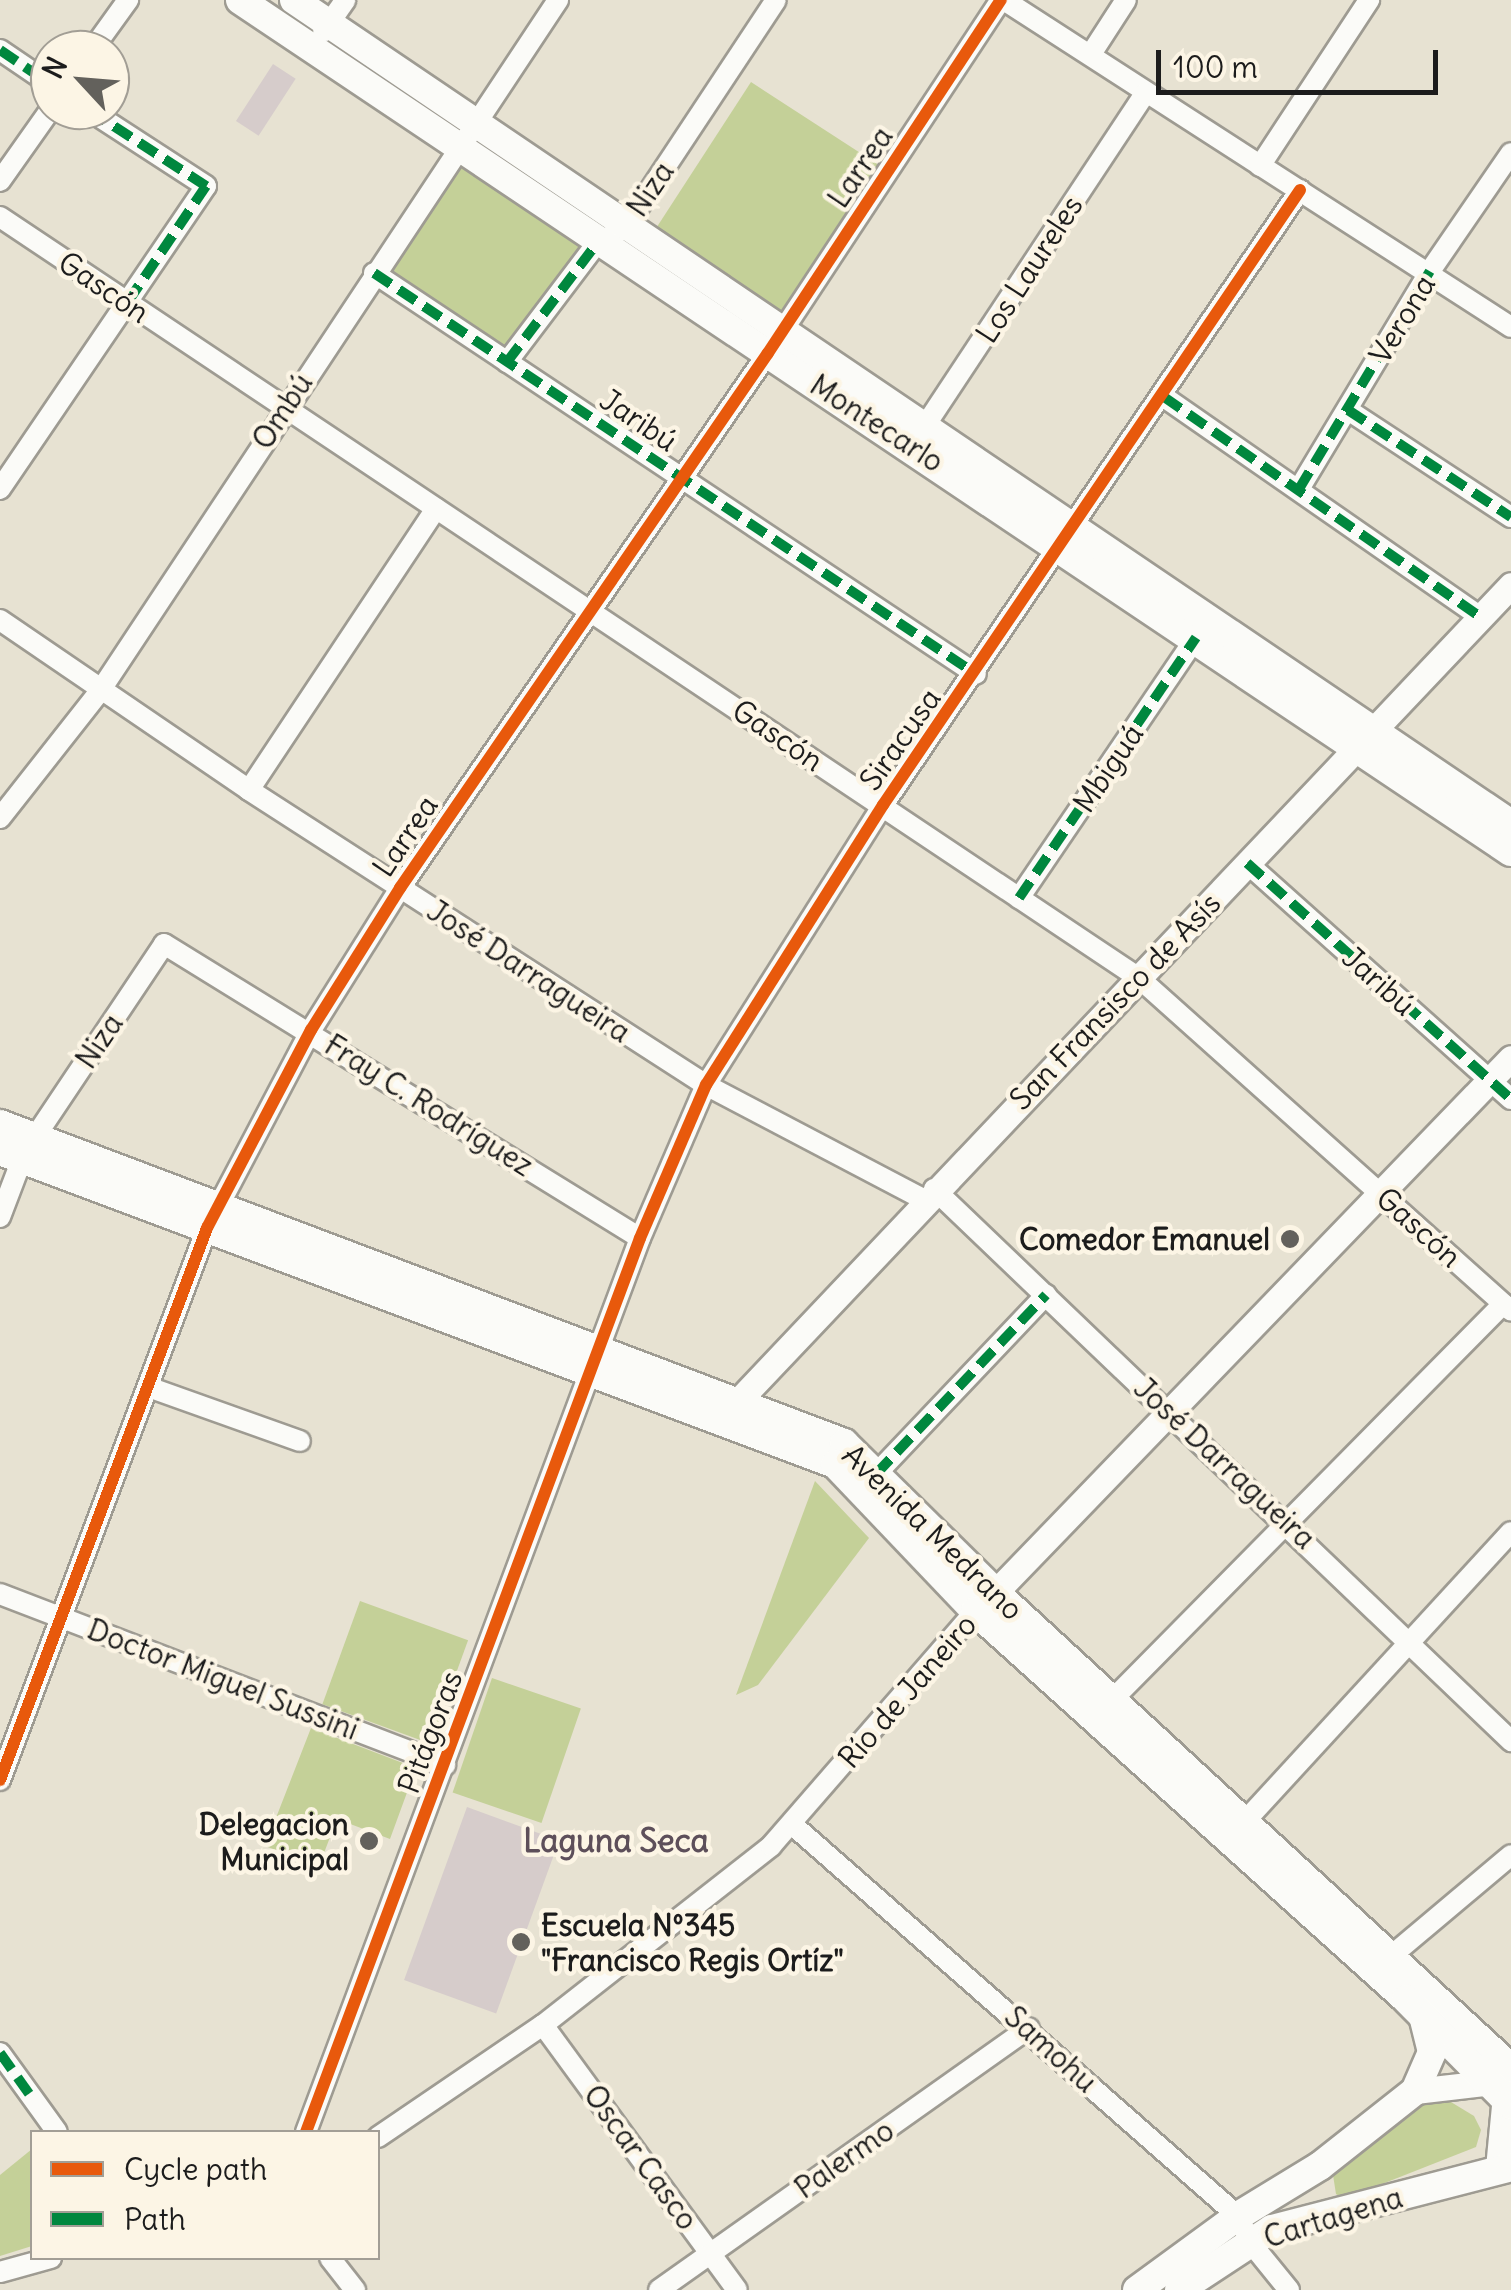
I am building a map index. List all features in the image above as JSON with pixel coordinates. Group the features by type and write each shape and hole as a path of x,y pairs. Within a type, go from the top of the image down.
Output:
{"main road":[{"name":"Montecarlo","path":"240,0 597,243 775,341"},
{"name":"Montecarlo","path":"294,0 337,12 475,123 625,228 775,341 1507,832"},
{"name":"Montecarlo","path":"1071,536 1196,638 1364,737"},
{"name":"Avenida Medrano","path":"0,1124 19,1149 207,1228 597,1359 728,1408 844,1443 876,1474 986,1603 1111,1701 1499,2095"},
{"name":"Avenida Medrano","path":"19,1149 219,1201 597,1359"},
{"name":"Avenida Medrano","path":"728,1408 835,1464 1236,1832 1390,1957 1511,2068"},
{"path":"1414,2091 1432,2052 1421,2014"},
{"name":"Cartagena","path":"1136,2290 1238,2216 1320,2166 1414,2091"},
{"path":"1320,2166 1319,2192 1344,2212"},
{"name":"Cartagena","path":"1179,2290 1272,2229 1504,2168"}],"street":[{"path":"106,30 128,0"},
{"name":"Ombú","path":"0,818 100,691 284,407 558,0"},
{"name":"Niza","path":"507,362 597,243 625,228 776,0"},
{"path":"1002,0 1430,271 1511,327"},
{"name":"Larrea","path":"0,1780 151,1388 207,1228 310,1030 400,888 682,479 1002,0"},
{"path":"1091,54 1126,0"},
{"path":"1260,166 1369,0"},
{"path":"313,47 337,12"},
{"path":"0,50 30,70"},
{"name":"Los Laureles","path":"919,435 1145,93"},
{"path":"0,181 36,130"},
{"path":"0,489 206,186 120,130"},
{"name":"Verona","path":"1299,489 1430,271 1511,153"},
{"name":"Siracusa","path":"597,1359 640,1238 706,1086 883,805 1071,536 1300,190"},
{"name":"Gascón","path":"0,217 1139,978 1507,1308"},
{"name":"Jaribú","path":"374,273 976,674"},
{"path":"1164,397 1481,617"},
{"path":"1348,410 1511,517"},
{"path":"250,790 436,509"},
{"name":"San Fransisco de Asís","path":"728,1408 1511,585"},
{"name":"José Darragueira","path":"0,620 100,691 706,1086 929,1194 1046,1294 1289,1522 1511,1741"},
{"name":"Mbiguá","path":"1020,898 1196,638"},
{"name":"Jaribú","path":"1246,863 1511,1100"},
{"name":"Niza","path":"0,1217 19,1149 164,944"},
{"name":"Fray C. Rodríguez","path":"164,944 310,1030 640,1238"},
{"name":"Río de Janeiro","path":"380,2136 543,2025 715,1896 794,1826 986,1603 1173,1414 1511,1058"},
{"path":"876,1474 1046,1294"},
{"path":"1111,1701 1507,1308"},
{"name":"Pitágoras","path":"307,2130 597,1359"},
{"path":"151,1388 300,1441"},
{"path":"1236,1832 1511,1532"},
{"name":"Doctor Miguel Sussini","path":"0,1594 445,1765"},
{"name":"Samohu","path":"794,1826 1029,2028 1238,2216 1250,2242 1289,2290"},
{"path":"1390,1957 1511,1855"},
{"name":"Oscar Casco","path":"543,2025 737,2290"},
{"name":"Palermo","path":"660,2290 1029,2028"},
{"path":"0,2053 56,2130"},
{"path":"1414,2091 1499,2095 1511,2068"},
{"name":"Cartagena","path":"1499,2095 1504,2168"},
{"path":"5,2290 0,2273 44,2260"},
{"path":"332,2260 355,2290"}],"green space":[{"path":"751,82 878,165 782,313 655,230"},
{"path":"460,167 582,246 512,353 390,274"},
{"path":"815,1481 869,1538 758,1685 736,1695"},
{"path":"360,1601 468,1640 430,1744 322,1704"},
{"path":"492,1678 581,1709 541,1823 453,1792"},
{"path":"311,1728 416,1768 390,1839 337,1819 319,1866 265,1846"},
{"path":"1446,2099 1474,2116 1481,2130 1476,2147 1344,2199 1336,2194 1333,2175 1427,2101"},
{"path":"30,2151 30,2247 0,2256 0,2175"}],"building":[{"path":"273,64 296,79 259,136 236,121"},
{"name":"Escuela Nº345 \"Francisco Regis Ortíz\"","path":"467,1807 559,1841 496,2013 404,1980"}],"marked path":[{"path":"0,50 30,70"},
{"path":"120,130 206,186 127,303"},
{"path":"507,362 597,243"},
{"path":"1299,489 1430,271"},
{"path":"374,273 976,674"},
{"path":"1164,397 1481,617"},
{"path":"1348,410 1511,517"},
{"path":"1019,898 1196,638"},
{"path":"1247,863 1511,1099"},
{"path":"876,1474 1046,1295"},
{"path":"0,2053 35,2102"}],"cycle path":[{"path":"0,1780 207,1228 311,1030 400,888 768,353 1001,0"},
{"path":"307,2130 640,1238 706,1085 883,805 1300,190"}],"place":[{"name":"Comedor Emanuel","path":"1290,1239"},
{"name":"Delegacion Municipal","path":"369,1841"},
{"name":"Escuela Nº345 \"Francisco Regis Ortíz\"","path":"521,1942"}],"district":[{"name":"Laguna Seca","path":"616,1841"}]}
